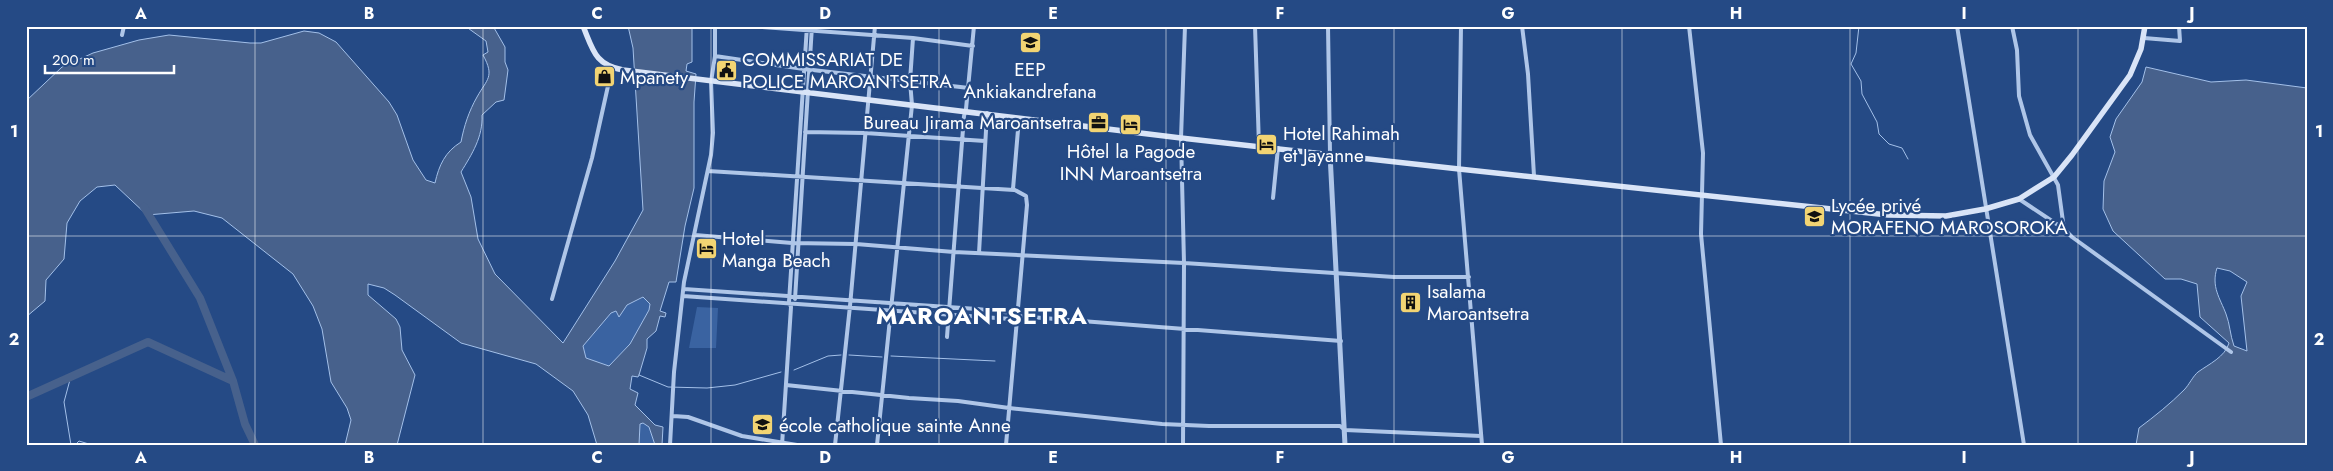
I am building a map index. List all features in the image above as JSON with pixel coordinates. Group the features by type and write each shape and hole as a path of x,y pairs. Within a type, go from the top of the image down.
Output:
{"main road":[{"path":"583,26 597,58 612,68 623,70 1181,138 1907,217 1946,216 1985,209 2019,199 2054,177 2130,75 2144,38 2145,26"}],"street":[{"path":"122,35 124,26"},
{"path":"670,445 673,391 687,265 708,171 713,133 711,82 715,56 715,26"},
{"path":"749,26 812,28 973,46"},
{"path":"835,445 851,301 869,77 875,26"},
{"path":"947,337 960,187 962,141 974,26"},
{"path":"1183,445 1184,263 1181,138 1185,26"},
{"path":"1255,26 1259,146"},
{"path":"1328,26 1330,154 1345,445"},
{"path":"1461,26 1459,169 1482,445"},
{"path":"1522,26 1528,74 1534,176"},
{"path":"1689,26 1703,153 1701,235 1721,445"},
{"path":"1956,26 2024,445"},
{"path":"2012,26 2017,50 2019,93 2030,134 2058,186 2064,229"},
{"path":"2144,38 2180,41 2179,26"},
{"path":"791,307 795,302 799,243 805,132 804,69 807,28"},
{"path":"782,444 791,307 789,296 796,177 812,28"},
{"path":"877,445 912,105 910,81 913,38"},
{"path":"715,56 804,69 968,88"},
{"path":"552,299 592,158 612,68"},
{"path":"979,253 987,114"},
{"path":"1014,190 1019,118"},
{"path":"805,132 865,133 962,141 985,141"},
{"path":"1273,198 1278,148"},
{"path":"708,171 860,182 1014,190 1023,193 1027,199 1006,445"},
{"path":"2019,199 2064,229 2072,238 2231,352"},
{"path":"695,235 792,243 856,244 954,252 1184,263 1408,278 1469,277"},
{"path":"684,289 1013,313 1016,316"},
{"path":"683,296 795,302 1011,318 1016,316 1341,341"},
{"path":"786,385 1183,424 1340,426 1345,430 1481,436"},
{"path":"673,416 688,418 742,436 797,445"}],"shaded area":[{"path":"465,26 493,26 505,47 505,62 508,70 504,100 496,102 482,115 479,138 461,172 471,197 478,239 495,274 563,343 615,261 643,210 633,48 628,26 692,26 692,62 687,64 686,71 696,74 694,102 694,188 685,226 676,282 669,282 660,311 666,313 665,317 660,316 656,331 647,339 647,348 639,375 638,377 632,376 630,389 638,393 635,405 655,425 663,427 662,445 655,445 649,427 643,423 640,424 639,445 597,445 588,415 573,391 536,364 461,343 384,288 368,284 368,295 396,319 400,327 402,350 415,375 397,445 345,445 351,420 347,408 331,382 322,329 313,306 293,274 222,218 194,211 147,215 115,185 97,187 80,201 67,223 64,259 46,280 45,301 26,317 26,101 62,67 93,53 139,40 169,35 261,43 304,31 319,33 336,42 389,102 397,115 413,160 426,180 435,183 438,170 444,160 451,150 461,142 469,113 488,78 489,68 483,55 488,52 486,41","holes":["643,297 650,304 649,310 630,344 609,366 586,358 583,346 611,313 616,311 619,317 627,305"]},
{"path":"2146,67 2211,82 2246,80 2307,88 2307,445 2136,445 2139,428 2179,395 2198,372 2224,352 2229,343 2200,317 2197,284 2181,279 2165,279 2113,231 2103,209 2104,181 2115,152 2110,137 2116,119 2142,82","holes":["2217,268 2230,271 2247,282 2241,296 2247,351 2234,346 2216,287 2215,275"]},
{"path":"644,297 650,304 649,310 630,344 609,366 586,358 583,346 611,313 616,311 619,317 627,305"},
{"path":"697,307 718,308 716,348 689,348"},
{"path":"643,423 649,426 655,445 639,445 640,424"}],"waterway":[{"path":"1859,26 1856,53 1851,64 1861,81 1862,94 1877,122 1879,134 1889,144 1902,148 1908,159"},
{"path":"144,207 200,298 233,381"},
{"path":"26,397 148,342 233,381 245,424 255,445"},
{"path":"794,370 828,356 841,355"},
{"path":"849,355 882,357"},
{"path":"891,356 995,361"},
{"path":"639,375 668,387 707,388 735,385 781,372"},
{"path":"71,376 64,402 71,445"},
{"path":"75,445 79,441 92,445"}],"place":[{"name":"EEP Ankiakandrefana","path":"1030,43"},
{"name":"COMMISSARIAT DE POLICE MAROANTSETRA","path":"726,70"},
{"name":"Mpanety","path":"604,77"},
{"name":"Bureau Jirama Maroantsetra","path":"1098,122"},
{"name":"Hôtel la Pagode INN Maroantsetra","path":"1131,125"},
{"name":"Hotel Rahimah et Jayanne","path":"1267,144"},
{"name":"Lycée privé MORAFENO MAROSOROKA","path":"1815,216"},
{"name":"Hotel Manga Beach","path":"706,249"},
{"name":"Isalama Maroantsetra","path":"1411,302"},
{"name":"école catholique sainte Anne","path":"763,425"}],"district":[{"name":"MAROANTSETRA","path":"982,315"}]}
